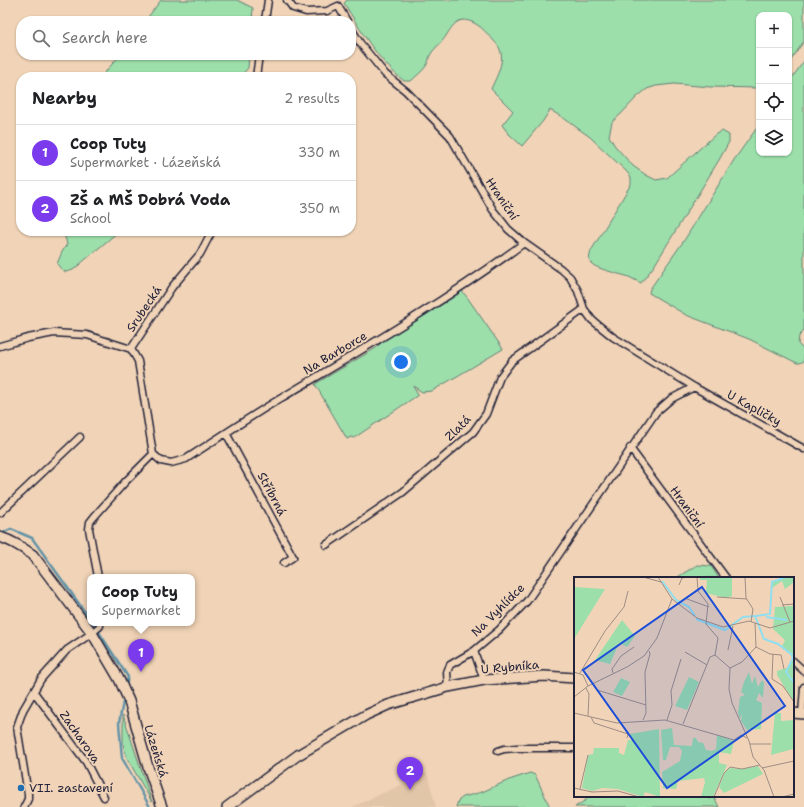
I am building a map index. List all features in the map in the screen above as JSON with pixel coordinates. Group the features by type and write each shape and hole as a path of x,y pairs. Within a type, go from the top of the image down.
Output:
{"street":[{"path":"266,16 268,0"},
{"path":"287,0 293,8 306,12 327,10 338,6 344,16"},
{"name":"Hraniční","path":"356,37 360,44 385,74 406,91 450,136 493,210 508,229 524,243 570,277 578,291 584,309 592,320 613,337 694,387"},
{"path":"257,72 258,60"},
{"name":"Srubecká","path":"0,346 28,338 54,333 87,336 131,349 172,287 200,254 210,236"},
{"name":"Na Barborce","path":"153,454 161,461 171,463 186,459 271,404 435,304 491,268 524,243"},
{"name":"Zlatá","path":"326,545 402,492 473,432 486,414 500,377 512,361 584,309"},
{"path":"98,574 89,529 90,522 153,454 138,361 131,349"},
{"name":"Na Vyhlídce","path":"448,687 447,672 450,665 474,651 499,630 527,601 656,412 671,399 694,387"},
{"name":"U Kapličky","path":"694,387 804,449"},
{"name":"Stříbrná","path":"226,433 293,556 284,563"},
{"path":"0,513 80,437"},
{"name":"Hraniční","path":"630,448 725,577"},
{"path":"4,538 22,547 33,555 87,624"},
{"path":"88,626 93,632"},
{"path":"24,807 28,799 28,794 17,727 23,710 41,679 67,650 93,632 98,626"},
{"name":"Lázeňská","path":"93,632 119,679 129,701 148,767 162,807"},
{"path":"474,651 484,680"},
{"path":"794,662 804,671"},
{"name":"U Rybníka","path":"448,687 484,680 544,676 574,678"},
{"path":"227,807 286,762 366,715 388,705 448,687"},
{"path":"800,714 804,687"},
{"name":"Zacharova","path":"34,692 86,762 104,797"},
{"path":"498,751 517,748 574,748"}],"shaded area":[{"path":"427,773 436,807 352,807"}],"green space":[{"path":"161,0 237,0 253,8 252,16 149,16"},
{"path":"347,0 804,0 804,41 792,59 792,12 756,12 756,88 711,87 674,84 656,86 647,89 637,97 612,122 609,136 615,146 633,166 656,180 667,178 716,134 722,131 729,135 729,142 719,160 654,266 641,283 629,277 593,265 589,258 591,251 631,184 631,177 590,137 550,110 543,121 522,146 508,133 502,125 513,111 491,89 501,64 501,52 498,46 484,31 473,22 464,20 457,22 442,42 432,52 423,70 411,81 404,81 378,55 356,22 356,16 352,16 344,3"},
{"path":"116,60 249,60 248,68 244,72 105,72"},
{"path":"804,61 804,331 799,336 798,344 804,350 804,361 800,363 797,363 749,339 686,315 649,293 650,289 685,239 734,160 756,129 756,156 792,156 792,78"},
{"path":"113,236 73,270 66,272 57,264 67,244 65,237"},
{"path":"462,291 503,349 432,391 422,392 413,386 418,395 354,438 351,437 347,439 315,384 376,348 384,340"},
{"path":"697,565 711,566 718,577 678,577"},
{"path":"123,715 152,802 127,758 123,744"},
{"path":"530,773 535,775 550,807 456,807 458,801 463,797 482,792 509,780"},
{"path":"590,797 707,797 710,799 714,797 719,807 575,807"}],"waterway":[{"path":"0,534 11,529 32,538 87,615"},
{"path":"95,626 128,677 126,686"},
{"path":"124,697 119,723 122,758 150,807"}],"place":[{"name":"Coop Tuty","path":"141,672"},
{"name":"VII. zastavení","path":"21,788"},
{"name":"ZŠ a MŠ Dobrá Voda","path":"410,790"}]}
